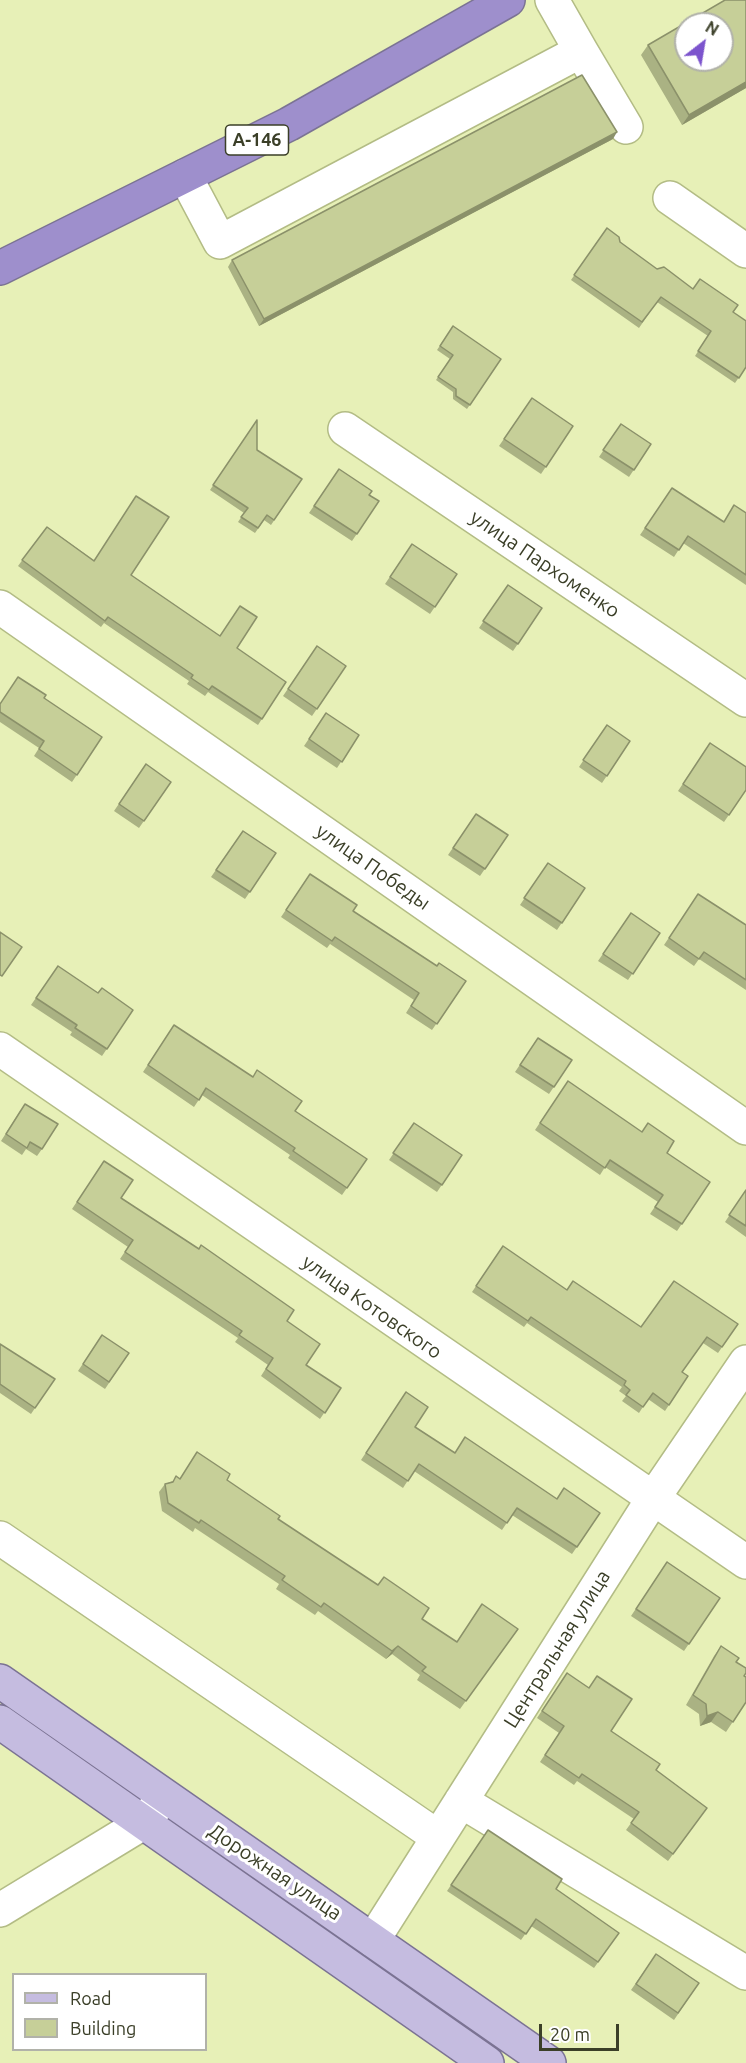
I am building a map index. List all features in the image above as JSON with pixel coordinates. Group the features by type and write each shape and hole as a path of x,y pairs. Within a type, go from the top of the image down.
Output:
{"highway":[{"name":"А-146","path":"0,249 282,108 472,0"},
{"name":"А-146","path":"0,268 289,124 508,0"}],"main road":[{"name":"Дорожная улица","path":"0,1681 549,2063"},
{"name":"Дорожная улица","path":"0,1722 487,2063"}],"street":[{"path":"552,0 626,127"},
{"path":"185,176 220,242 581,51"},
{"path":"670,198 746,251"},
{"name":"улица Пархоменко","path":"345,429 746,699"},
{"name":"улица Победы","path":"0,607 746,1128"},
{"name":"улица Котовского","path":"0,1049 652,1500 746,1562"},
{"name":"Центральная улица","path":"374,1940 652,1500 746,1362"},
{"path":"0,1538 438,1837"},
{"path":"0,1910 143,1823 164,1796"},
{"path":"461,1801 746,1973"}],"building":[{"path":"725,0 746,0 746,82 689,115 648,45 674,30 674,72 734,72 734,12 704,12"},
{"path":"582,75 617,132 264,319 232,260"},
{"path":"607,228 619,237 620,242 657,269 664,267 693,289 700,279 738,305 733,312 746,321 746,367 739,378 698,351 711,331 661,297 642,322 574,275"},
{"path":"453,326 501,359 470,405 456,396 456,389 438,377 453,355 440,346"},
{"path":"532,398 573,426 546,467 504,439"},
{"path":"257,420 257,450 302,479 274,520 267,515 258,528 241,517 248,508 213,485"},
{"path":"621,424 651,444 634,470 603,450"},
{"path":"339,469 372,491 369,495 379,501 357,534 314,506"},
{"path":"672,488 724,522 734,505 746,513 746,575 688,536 679,550 645,528"},
{"path":"136,496 169,517 131,575 220,636 240,606 257,617 237,648 286,682 262,719 212,686 209,690 191,678 193,675 108,617 105,621 22,560 47,527 94,561"},
{"path":"412,544 457,574 435,607 390,577"},
{"path":"508,585 542,608 518,644 483,621"},
{"path":"317,646 346,666 317,709 288,689"},
{"path":"18,677 46,695 44,698 102,737 77,775 39,749 44,741 0,712 0,704"},
{"path":"326,713 359,735 342,762 309,739"},
{"path":"607,725 630,741 607,776 583,760"},
{"path":"710,743 746,767 746,790 729,815 683,784"},
{"path":"146,764 171,782 144,821 119,804"},
{"path":"476,814 508,835 485,869 453,848"},
{"path":"243,831 276,853 250,892 216,870"},
{"path":"548,863 585,888 562,923 524,898"},
{"path":"310,874 357,905 353,911 437,966 439,963 466,981 437,1024 411,1006 419,993 335,937 332,941 286,910"},
{"path":"698,894 746,925 746,980 704,952 699,959 669,938"},
{"path":"631,913 660,933 633,974 603,954"},
{"path":"0,932 22,947 2,976 0,975"},
{"path":"58,966 98,993 102,988 133,1010 107,1049 75,1028 77,1025 36,998"},
{"path":"174,1025 253,1077 257,1070 302,1101 295,1111 367,1159 347,1188 293,1151 295,1148 206,1088 199,1100 148,1065"},
{"path":"538,1038 572,1060 554,1087 520,1065"},
{"path":"568,1081 642,1132 648,1123 674,1141 667,1153 710,1182 682,1224 655,1207 663,1195 610,1160 605,1168 540,1123"},
{"path":"25,1104 58,1124 42,1149 30,1142 27,1148 6,1134"},
{"path":"414,1123 462,1155 442,1185 393,1153"},
{"path":"104,1161 133,1180 121,1198 199,1249 201,1245 294,1310 287,1321 320,1344 306,1365 341,1388 325,1413 266,1369 273,1358 239,1335 242,1331 125,1252 133,1240 77,1202"},
{"path":"746,1190 746,1226 729,1215"},
{"path":"503,1246 567,1290 573,1281 641,1327 674,1281 738,1324 722,1347 707,1337 682,1372 688,1376 669,1405 653,1393 643,1407 626,1395 630,1390 624,1385 626,1381 531,1317 528,1321 476,1286"},
{"path":"102,1335 129,1353 109,1382 83,1364"},
{"path":"0,1344 55,1379 35,1408 0,1384"},
{"path":"406,1392 428,1407 415,1427 455,1453 465,1437 557,1499 564,1488 600,1513 577,1547 517,1508 507,1523 419,1464 408,1481 366,1453"},
{"path":"197,1452 230,1474 227,1480 280,1516 278,1519 378,1585 384,1577 429,1608 422,1619 457,1642 482,1604 518,1629 466,1701 422,1671 426,1667 398,1646 392,1651 324,1603 321,1607 282,1580 285,1576 201,1520 199,1523 168,1503 165,1484 173,1482 176,1476 180,1479"},
{"path":"667,1562 720,1598 689,1644 636,1609"},
{"path":"721,1646 739,1658 736,1662 746,1668 744,1676 746,1677 746,1702 733,1722 718,1712 707,1716 706,1704 693,1695"},
{"path":"567,1673 589,1688 597,1676 632,1699 611,1731 660,1764 656,1770 707,1808 673,1854 631,1823 639,1812 582,1774 579,1778 545,1755 564,1726 542,1711"},
{"path":"488,1830 562,1879 556,1889 619,1933 598,1962 536,1919 526,1934 451,1885"},
{"path":"656,1954 699,1983 678,2013 636,1984"}]}
